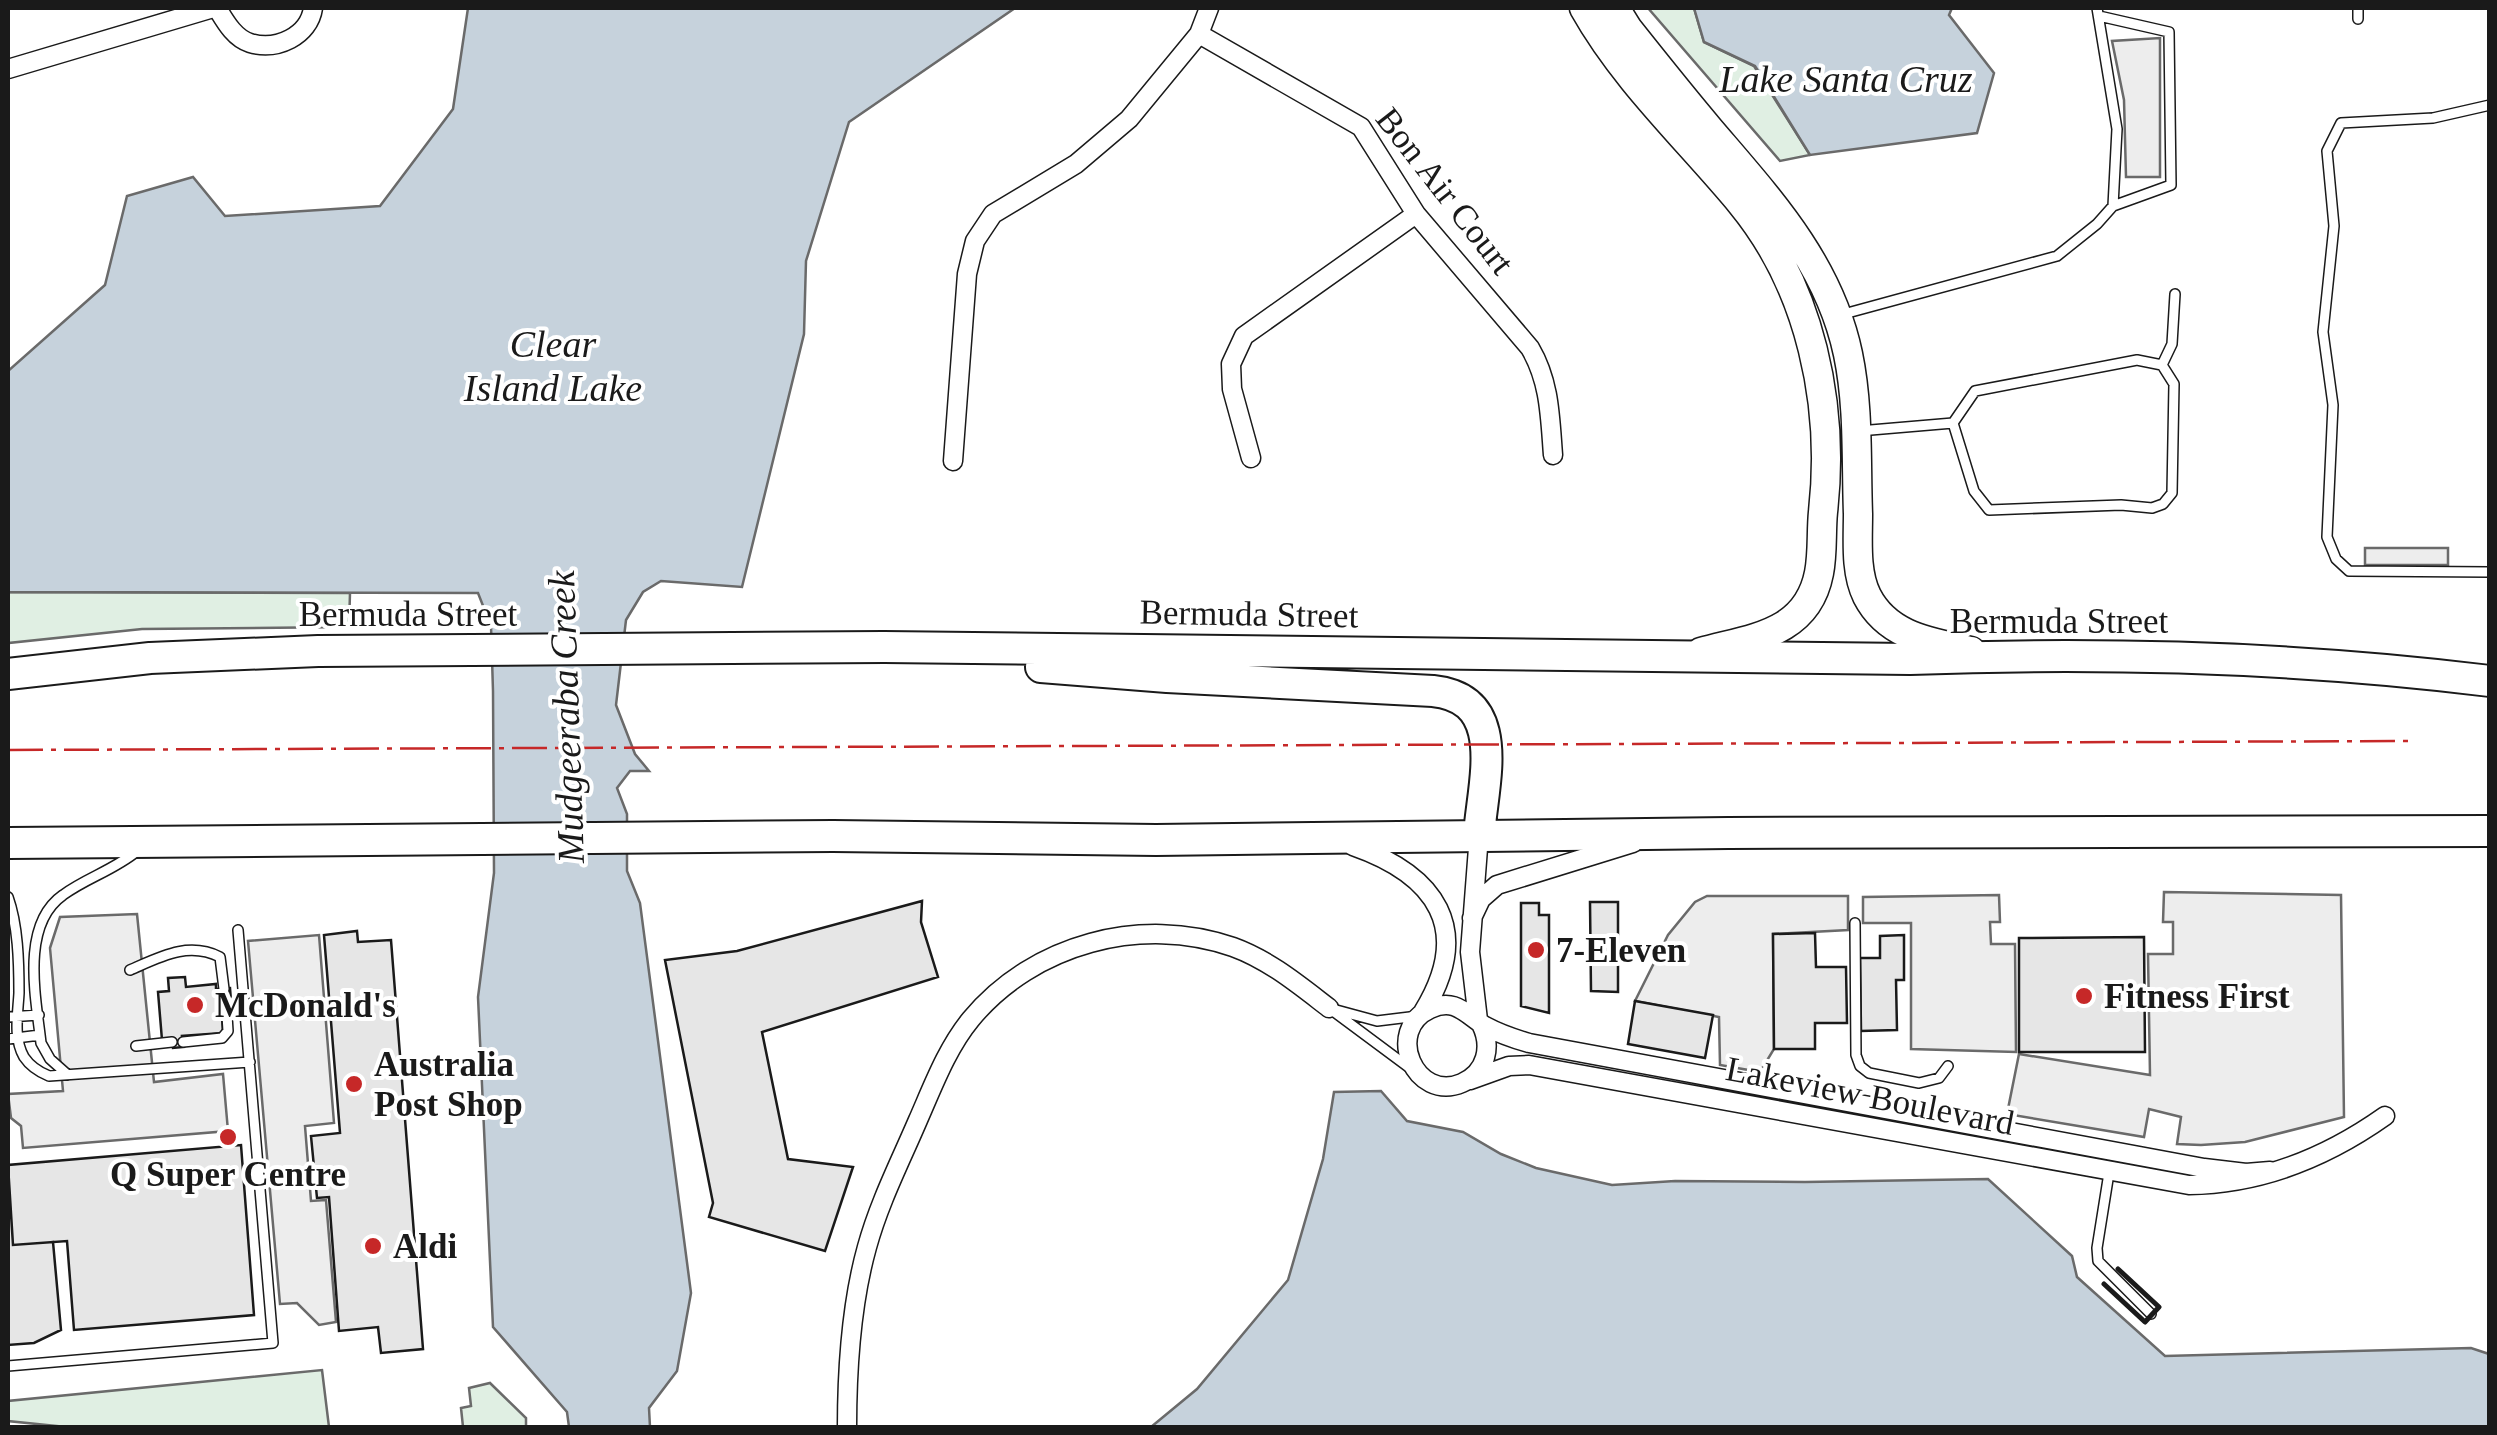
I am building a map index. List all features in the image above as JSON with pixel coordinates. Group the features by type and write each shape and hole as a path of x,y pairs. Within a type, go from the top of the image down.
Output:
{"main road":[{"name":"Bermuda Street","path":"8,674 168,657 318,651 884,647 1910,659 1990,655 2282,662 2490,680"},
{"path":"884,647 1128,675 1452,694 1470,704 1483,724 1485,753 1479,835"},
{"path":"8,844 642,837 1156,840 1667,833 2490,831"}],"street":[{"path":"8,69 215,8 233,33 248,43 272,45 298,36 312,17 313,8"},
{"path":"953,462 968,274 975,241 993,214 1076,164 1129,119 1198,34 1209,8"},
{"path":"1584,8 1616,58 1764,234 1807,326 1822,414 1825,494 1820,562 1812,595 1786,626 1684,656"},
{"path":"1614,8 1806,247 1823,278 1848,352 1857,443 1859,564 1870,602 1888,622 1909,636 1990,655"},
{"name":"Bon Air Court","path":"1198,34 1361,127 1416,214 1530,348 1542,368 1554,455"},
{"path":"1251,458 1231,364 1244,336 1416,214"},
{"path":"1807,326 1837,315"},
{"path":"1820,562 1830,582 1846,582 1847,499 1857,443"},
{"path":"1472,918 1484,896 1507,880 1667,833"},
{"path":"1325,836 1397,864 1422,883 1435,900 1443,922 1444,961 1435,992 1410,1031 1407,1050 1421,1077 1440,1086 1460,1084 1474,1075 1484,1061 1488,1045 1471,971 1479,835"},
{"path":"847,1428 850,1349 866,1250 881,1203 950,1052 970,1020 993,996 1051,956 1105,939 1172,934 1203,938 1263,961 1328,1008"},
{"path":"1421,1014 1437,1006 1452,1005 1471,1013 1480,1022"},
{"name":"Lakeview Boulevard","path":"1480,1022 1521,1041 2219,1170 2270,1172"},
{"path":"1568,1072 1594,1054"},
{"name":"Lakeview Boulevard","path":"1460,1084 1513,1065 1568,1072 2189,1186 2232,1182 2326,1153 2384,1116"},
{"path":"1740,1105 1746,1083"},
{"path":"1984,1150 1989,1128"},
{"path":"2109,1173 2112,1150"}],"lane":[{"path":"1837,315 2057,256 2098,224 2112,206 2171,184 2169,32 2098,12 2117,129 2112,206"},
{"path":"2490,105 2433,118 2341,124 2327,152 2334,226 2324,332 2332,405 2328,537 2336,559 2349,571 2490,572"},
{"path":"2162,365 2172,344 2175,294"},
{"path":"1857,443 1953,423 1974,391 2137,360 2162,365 2174,384 2172,494 2163,504 2152,508 2121,505 1989,510 1974,491 1953,423"},
{"path":"68,1074 45,1052 40,1035 36,932 46,911 62,895 120,865 151,840"},
{"path":"8,896 15,935 13,1038 39,1071 50,1076 250,1062"},
{"path":"1855,922 1855,1037 1860,1066 1868,1073 1918,1084 1939,1078 1948,1066"},
{"path":"8,1366 274,1344 238,930"},
{"path":"130,970 173,951 205,950 220,957 224,988"},
{"path":"1328,1008 1377,1021 1421,1014"},
{"path":"1328,1008 1421,1077"},
{"path":"136,1046 222,1038 228,1031 227,1015"},
{"path":"13,1017 39,1016"},
{"path":"13,1038 40,1035"},
{"path":"2109,1173 2098,1261 2151,1314"}],"green space":[{"path":"1648,8 1694,8 1704,42 1754,66 1810,155 1780,161"},
{"path":"8,592 350,593 349,627 142,629 8,643"},
{"path":"322,1370 329,1427 76,1428 8,1421 8,1401"},
{"path":"490,1383 526,1418 526,1427 463,1427 461,1408 471,1406 469,1388"}],"shaded area":[{"path":"2160,38 2160,177 2126,177 2124,100 2112,41"},
{"path":"2365,548 2448,548 2448,565 2365,565"},
{"path":"2164,892 2341,895 2344,1117 2245,1142 2201,1145 2177,1144 2181,1117 2149,1109 2144,1137 2007,1114 2019,1054 2150,1075 2148,954 2173,954 2173,922 2163,922"},
{"path":"1999,895 2000,922 1990,922 1991,944 2015,944 2016,1052 1911,1049 1911,923 1863,923 1863,897"},
{"path":"1707,896 1848,896 1848,930 1773,934 1774,1049 1760,1072 1720,1065 1719,1017 1635,1001 1668,935 1695,902"},
{"path":"137,914 154,1082 223,1074 228,1131 23,1148 21,1126 11,1118 8,1094 63,1091 50,948 60,917"},
{"path":"319,935 334,1123 305,1126 311,1201 326,1200 336,1322 319,1325 297,1303 280,1304 248,941"}],"water":[{"name":"Clear Island Lake","path":"468,8 1015,8 849,122 806,261 804,334 742,587 661,581 643,592 626,620 616,705 635,754 649,771 630,771 617,788 627,814 627,871 640,903 691,1293 677,1371 649,1408 650,1427 569,1427 567,1412 493,1327 478,997 494,873 493,691 491,626 478,593 8,592 8,371 105,285 127,196 193,177 225,216 380,206 453,109"},
{"name":"Lake Santa Cruz","path":"1694,8 1952,8 1949,15 1994,73 1977,133 1810,155 1755,66 1704,42"},
{"path":"1381,1091 1407,1121 1463,1132 1536,1168 1612,1185 1988,1179 2072,1256 2077,1277 2165,1356 2471,1348 2489,1354 2489,1427 1151,1427 1197,1389 1288,1280 1323,1159 1334,1092"}],"building":[{"path":"922,901 921,922 938,977 762,1032 788,1159 853,1167 825,1251 709,1217 713,1203 665,960 737,951"},
{"path":"1590,902 1618,902 1618,992 1591,991"},
{"path":"1521,903 1539,903 1539,915 1549,915 1549,1013 1521,1006"},
{"path":"357,931 358,942 391,940 423,1349 381,1353 378,1327 339,1331 329,1197 317,1198 311,1136 340,1133 324,935"},
{"path":"1815,933 1816,967 1846,967 1847,1023 1815,1023 1815,1049 1774,1049 1773,934"},
{"path":"1904,935 1904,980 1896,980 1897,1030 1861,1031 1860,958 1880,958 1880,936"},
{"path":"2144,937 2145,1052 2019,1052 2019,938"},
{"path":"185,977 186,987 216,984 216,989 230,988 232,1014 222,1015 223,1033 182,1036 184,1047 173,1048 172,1039 162,1040 158,992 169,991 168,978"},
{"path":"1635,1001 1713,1015 1705,1058 1628,1044"},
{"path":"241,1145 254,1315 74,1330 67,1241 13,1245 8,1165"},
{"path":"8,1168 13,1245 53,1242 61,1330 34,1343 8,1345"}],"wall":[{"path":"2104,1284 2145,1322 2159,1307 2118,1269"}],"power":[{"path":"8,750 2414,741"}],"place":[{"name":"7-Eleven","path":"1536,950"},
{"name":"Fitness First","path":"2084,996"},
{"name":"McDonald's","path":"195,1005"},
{"name":"Australia Post Shop","path":"354,1084"},
{"name":"Q Super Centre","path":"228,1137"},
{"name":"Aldi","path":"373,1246"}],"water label":[{"name":"Mudgeeraba Creek","path":"566,717"}]}
